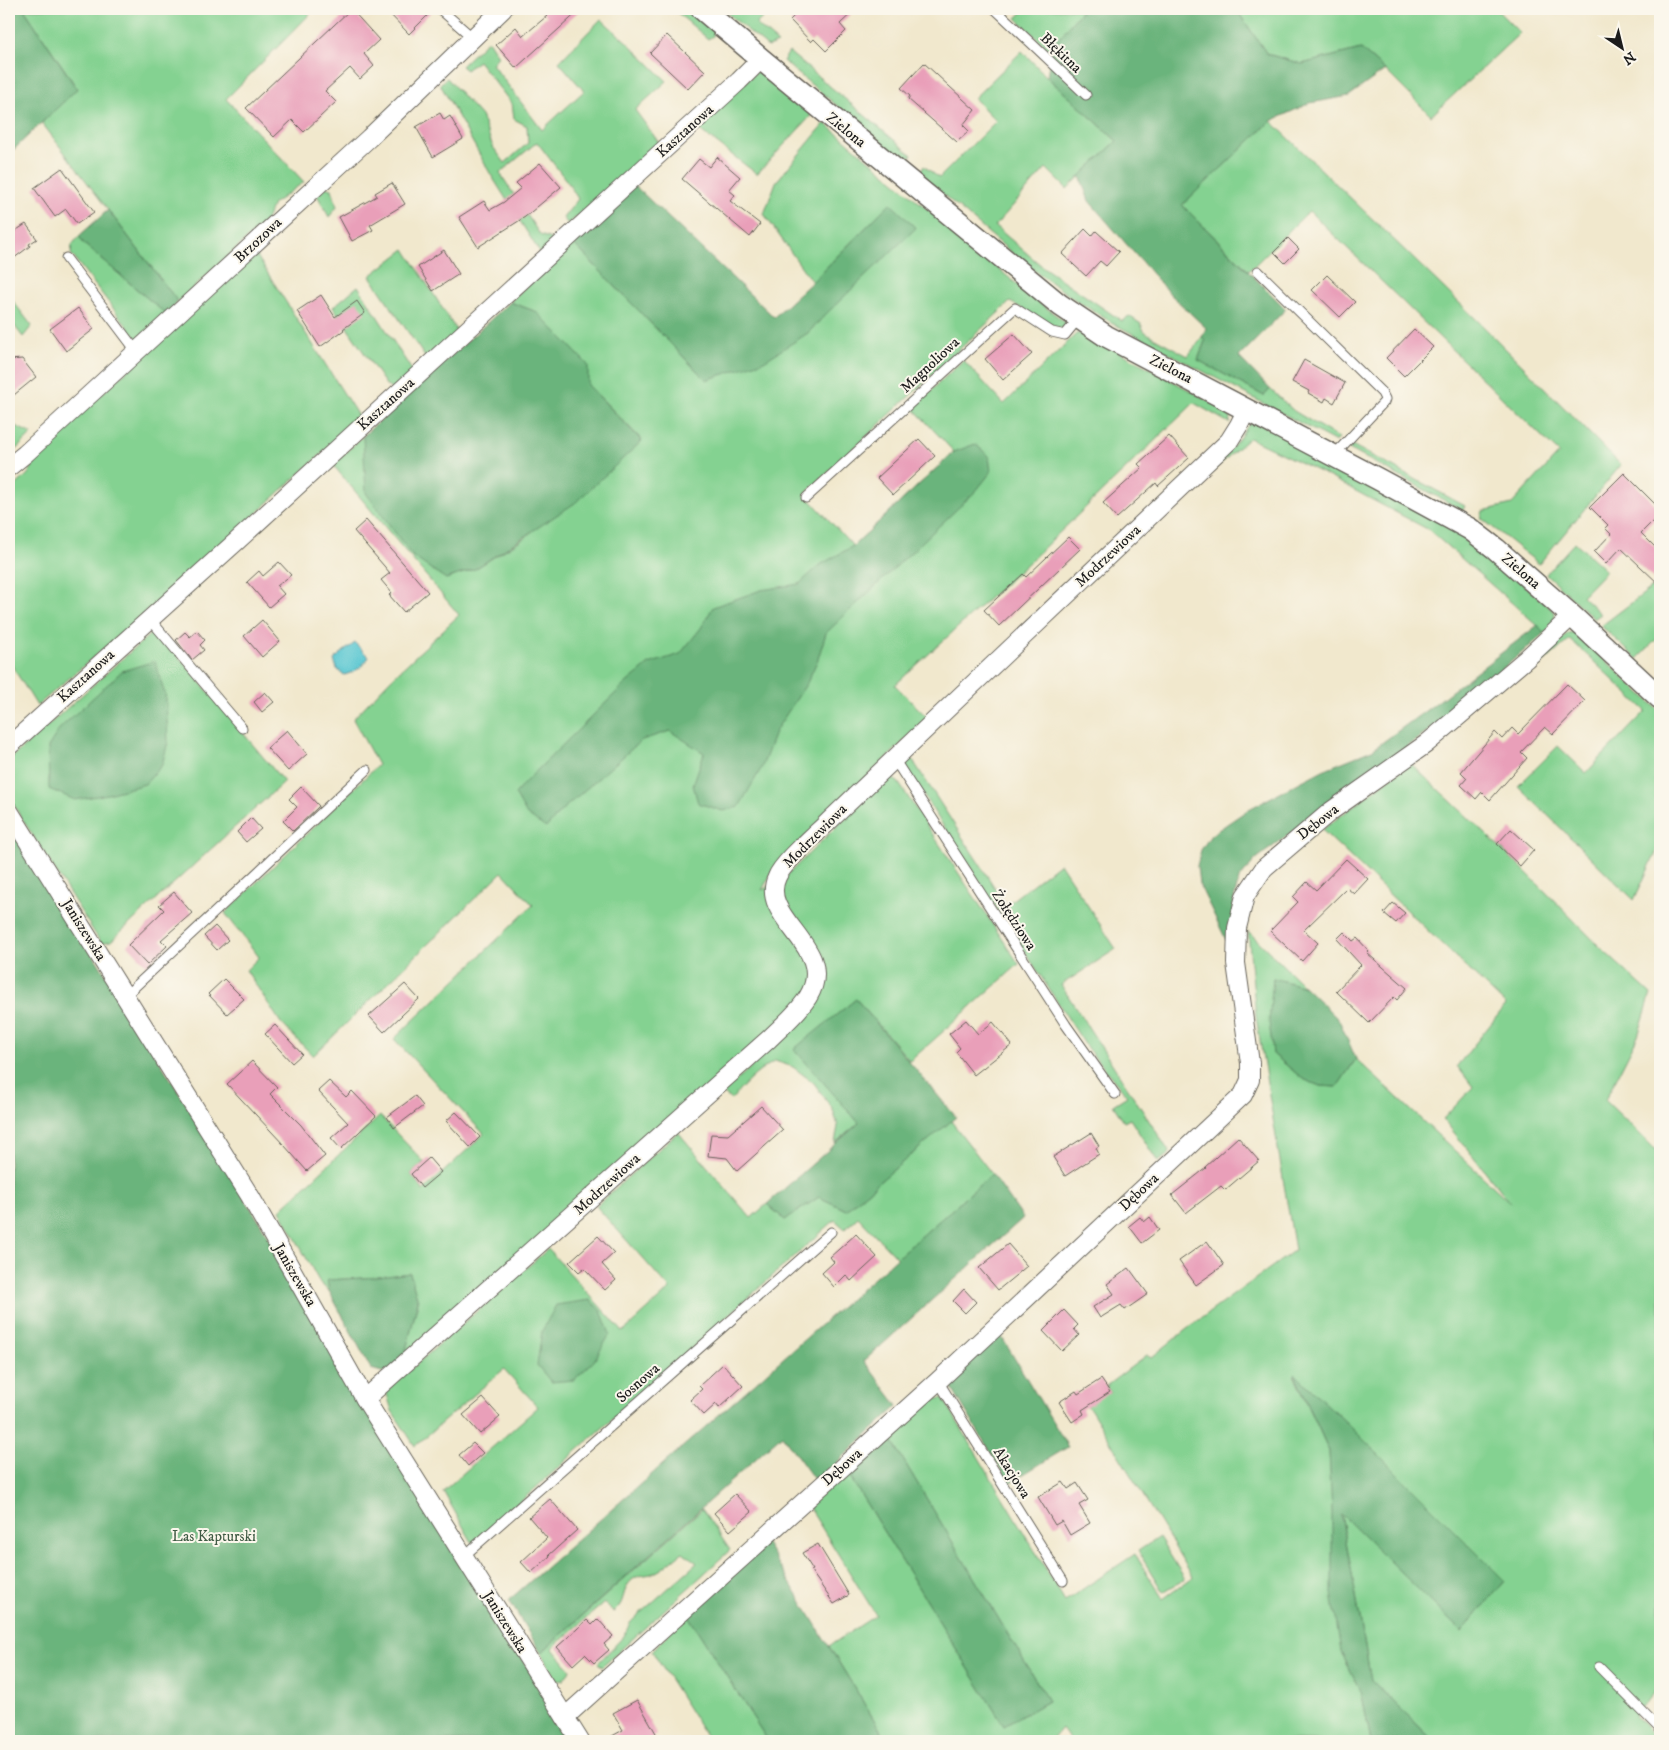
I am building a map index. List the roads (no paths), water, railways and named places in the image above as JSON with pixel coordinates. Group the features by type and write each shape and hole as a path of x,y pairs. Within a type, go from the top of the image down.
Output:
{"street":[{"name":"Brzozowa","path":"9,467 369,138 503,9"},
{"name":"Zielona","path":"702,9 1060,305 1106,336 1334,455 1470,529 1496,549 1572,616 1660,698"},
{"name":"Kasztanowa","path":"9,746 740,81 761,59"},
{"name":"Modrzewiowa","path":"365,1399 769,1039 794,1014 808,996 814,984 816,973 813,959 776,902 773,890 777,876 790,860 829,821 1229,441 1247,409"},
{"name":"Dębowa","path":"566,1716 938,1381 1243,1095 1250,1080 1250,1063 1236,963 1237,928 1245,896 1264,868 1331,811 1426,744 1526,659 1572,616"},
{"name":"Janiszewska","path":"9,811 250,1196 365,1399 580,1741"}],"lane":[{"path":"440,9 473,38"},
{"name":"Błękitna","path":"995,9 1086,95"},
{"path":"66,258 136,352"},
{"path":"1258,271 1385,398 1384,402 1334,455"},
{"name":"Magnoliowa","path":"806,498 1007,313 1015,308 1052,332 1064,335 1080,318"},
{"path":"150,618 242,728"},
{"name":"Żołędziowa","path":"894,759 1060,1016 1115,1094"},
{"path":"125,996 367,770"},
{"name":"Sosnowa","path":"464,1556 831,1232"},
{"name":"Akacjowa","path":"938,1381 1063,1580"},
{"path":"1599,1667 1660,1729"}],"water":[{"path":"355,643 369,657 358,669 344,675 337,669 334,660"}],"park label":[{"name":"Las Kapturski","path":"214,1536"}]}
